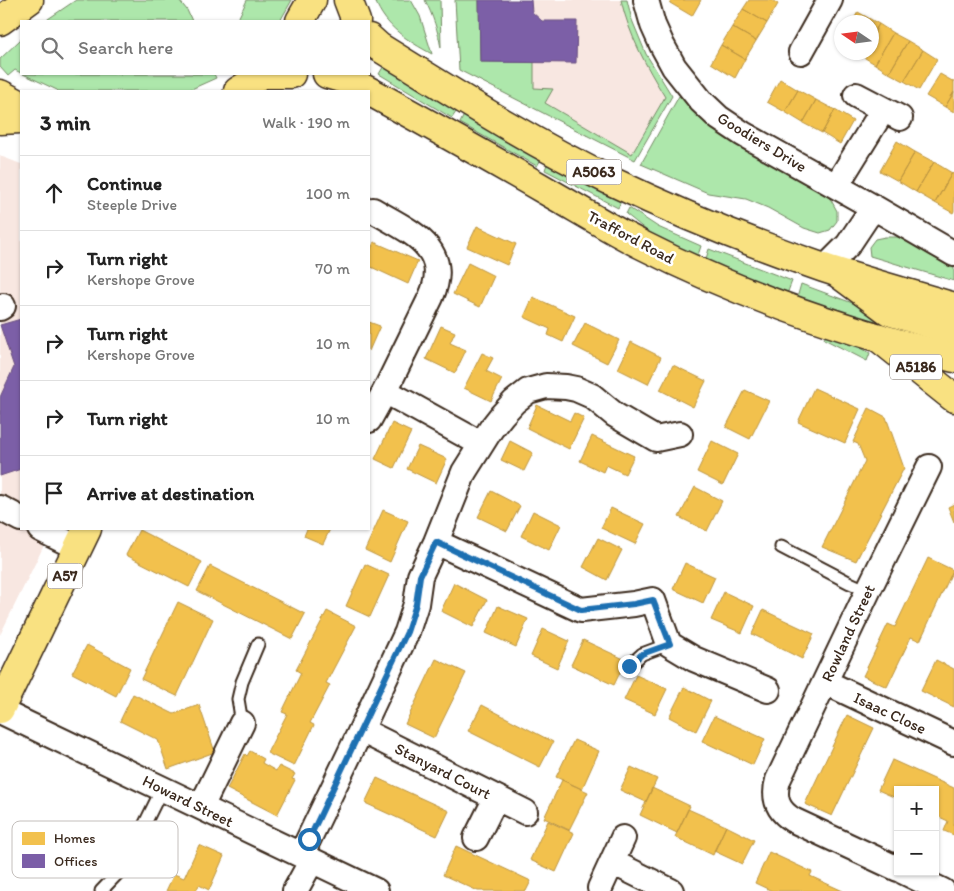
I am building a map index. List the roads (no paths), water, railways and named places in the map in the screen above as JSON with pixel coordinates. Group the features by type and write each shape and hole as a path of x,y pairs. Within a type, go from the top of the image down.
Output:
{"main road":[{"path":"0,21 29,0"},
{"path":"301,20 312,0"},
{"path":"348,0 356,20"},
{"name":"A5063","path":"370,39 379,47 438,84 509,126 582,167 649,198 747,240 831,270 954,307"},
{"path":"250,83 286,75"},
{"name":"Trafford Road","path":"330,75 348,80 367,90"},
{"name":"Trafford Road","path":"370,92 640,244 695,270 817,318 954,358"},
{"path":"0,94 20,104"},
{"path":"0,120 20,119"},
{"name":"A5063","path":"831,270 889,311 954,331"},
{"name":"A5186","path":"878,337 954,398"},
{"name":"A57","path":"0,710 83,538"}],"street":[{"name":"Goodiers Drive","path":"646,0 653,25 674,67 700,100 719,118 743,134 954,254"},
{"path":"801,52 830,0"},
{"path":"836,186 891,114 856,95"},
{"path":"831,270 866,218 875,208"},
{"path":"370,418 436,286 437,275 433,254 427,245 419,238 373,210"},
{"path":"295,891 306,871 306,857 361,730 407,632 416,604 420,576 464,472 491,429 514,402 528,391 546,386 566,387 585,392 598,400 615,415 656,439 680,434"},
{"path":"385,391 481,444"},
{"name":"Rowland Street","path":"894,868 786,816 777,802 776,787 868,591 929,467"},
{"path":"0,508 20,518"},
{"path":"45,530 83,538"},
{"path":"436,542 581,610 653,600 670,644 694,659 768,690"},
{"name":"Isaac Close","path":"825,682 954,743"},
{"name":"Howard Street","path":"0,710 376,891"},
{"path":"201,807 242,723"},
{"name":"Stanyard Court","path":"361,730 525,812"},
{"path":"476,838 496,798"},
{"path":"600,888 623,838"},
{"path":"612,862 671,891"},
{"path":"912,876 943,891"}],"lane":[{"path":"781,547 868,591"},
{"path":"242,723 238,699 242,682 258,644"},
{"path":"629,666 642,654 670,644"},
{"path":"146,821 162,789"},
{"path":"101,891 113,878"}]}
